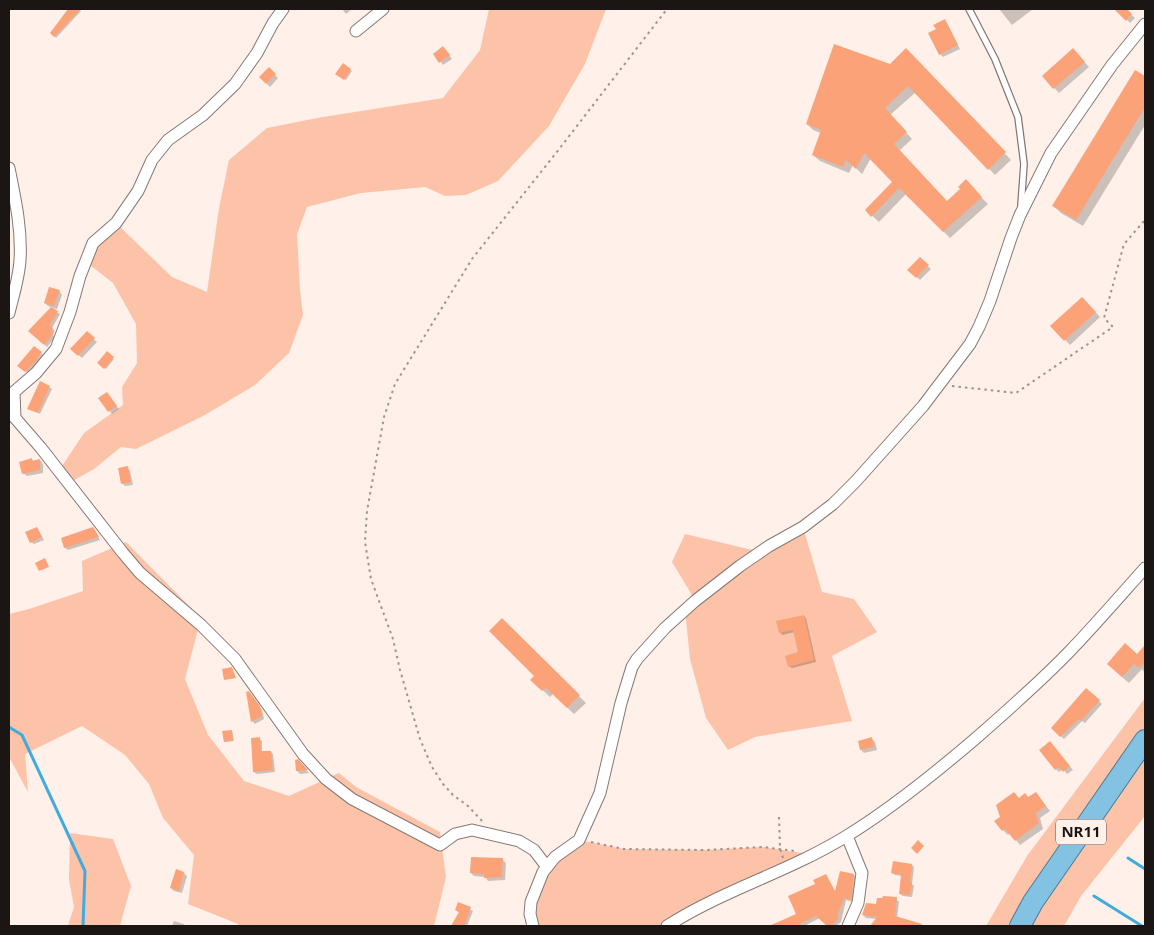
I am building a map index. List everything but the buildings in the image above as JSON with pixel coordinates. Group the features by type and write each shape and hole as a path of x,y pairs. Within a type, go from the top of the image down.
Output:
{"highway":[{"name":"NR11","path":"1020,926 1033,902 1145,740"}],"street":[{"path":"283,9 257,53 234,84 203,115 168,140 152,160 138,191 116,223 93,243 56,349 36,373 14,392 12,415 41,448 128,560 140,573 201,625 235,659 268,702 303,754 336,787 373,811 440,845 464,830 497,835 519,841 534,850 546,868"},
{"path":"356,31 383,9"},
{"path":"533,926 530,914 535,889 546,868 555,858 578,840 600,793 624,694 636,659 665,628 695,601 740,566 769,546 803,527 833,504 904,427 939,384 970,344 979,327 1020,215 1051,153 1112,65 1145,24"},
{"path":"9,168 18,215 20,259 9,313"},
{"path":"667,926 717,898 815,855 882,813 939,769 1016,704 1068,652 1145,568"},
{"path":"847,836 862,873 858,903 848,926"}],"lane":[{"path":"968,9 995,60 1018,117 1024,164 1020,215"}],"path":[{"path":"497,835 468,806 453,795 432,767 420,739 393,639 371,579 365,542 367,511 384,417 396,384 472,258 667,9"},
{"path":"939,384 1016,393 1113,327 1104,318 1124,244 1145,220"},
{"path":"779,817 780,848 787,867"},
{"path":"578,840 624,849 705,850 763,847 780,848 815,855"}],"shaded area":[{"path":"489,9 606,9 585,64 549,126 498,181 466,195 445,196 425,187 361,193 307,207 297,234 303,315 289,353 255,385 205,415 136,449 121,447 94,469 71,482 60,469 84,433 123,405 122,387 137,363 136,324 113,283 86,262 93,243 116,223 172,277 207,292 219,208 229,160 267,128 443,98 480,50"},
{"path":"803,527 822,592 854,599 877,632 832,656 852,721 755,737 728,750 706,718 690,659 685,610 695,600 672,562 685,534 761,552"},
{"path":"126,542 201,618 185,679 208,735 244,781 289,796 339,773 356,787 440,832 446,877 434,926 238,926 238,924 188,904 194,855 163,818 149,784 125,755 82,726 25,754 28,792 9,757 9,614 83,591 82,561"},
{"path":"1145,698 1145,816 1081,896 1064,926 986,926 1027,856"},
{"path":"70,833 113,839 131,886 120,926 68,926 74,907 69,880"},
{"path":"579,840 624,849 705,850 763,847 815,855 667,926 533,926 531,902 543,872"}],"waterway":[{"path":"9,727 22,735 85,871 83,926"},
{"path":"1128,858 1145,869"},
{"path":"1094,896 1142,926"}]}
